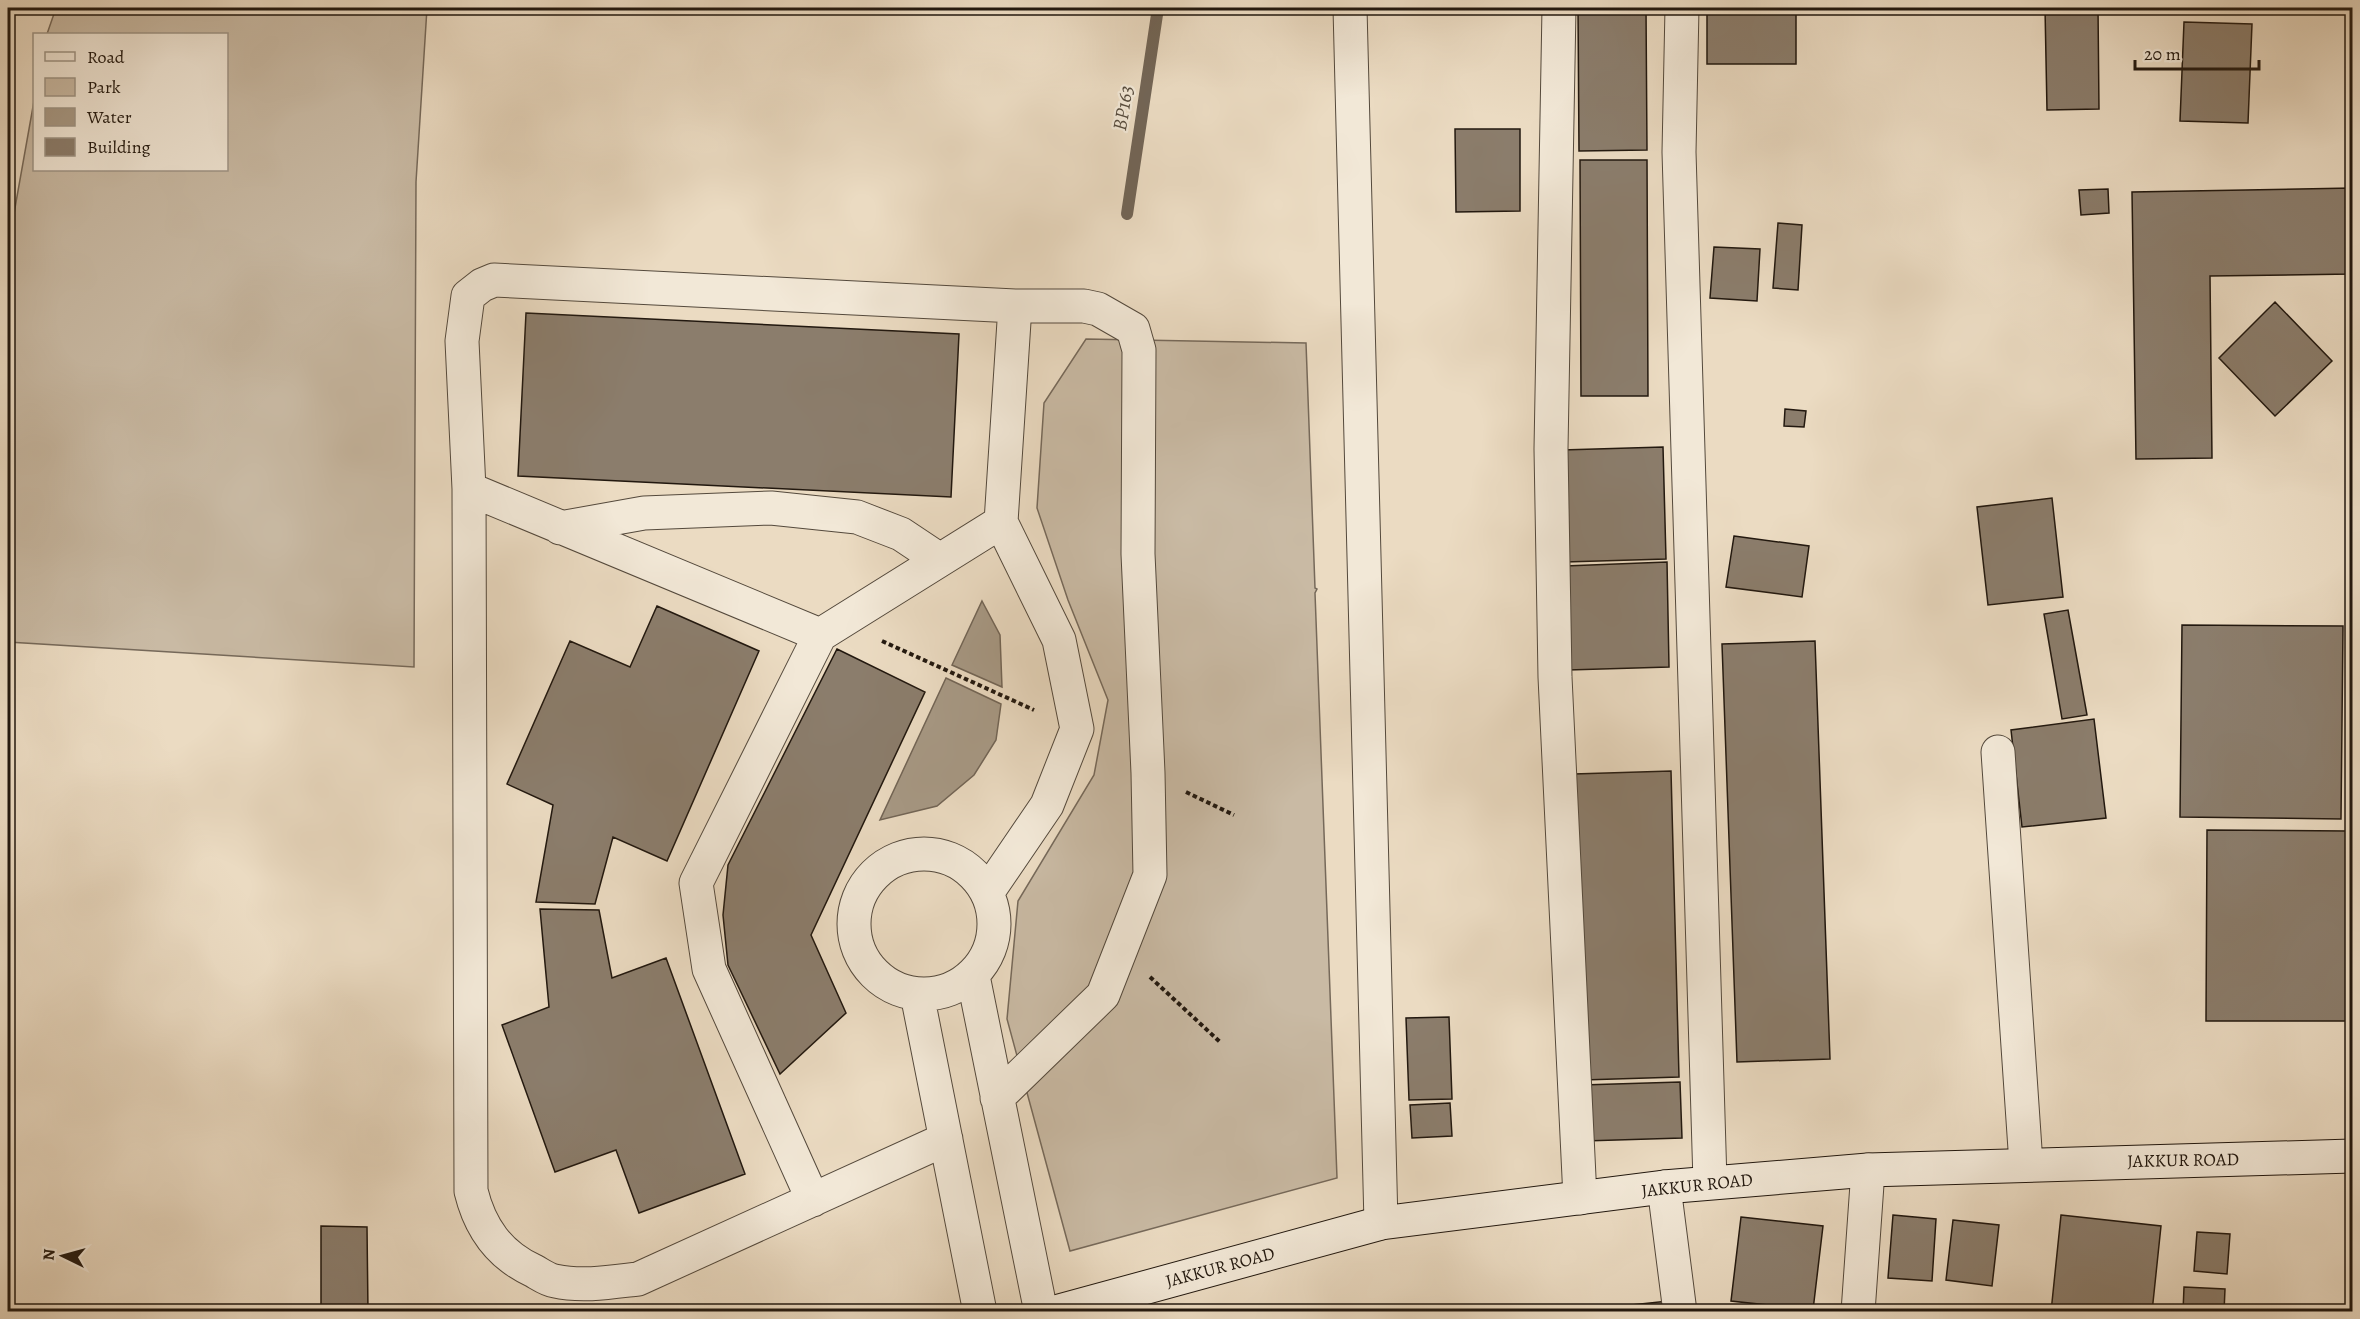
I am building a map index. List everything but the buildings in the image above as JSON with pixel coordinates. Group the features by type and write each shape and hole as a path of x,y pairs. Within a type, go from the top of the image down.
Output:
{"street":[{"path":"1350,8 1381,1223"},
{"path":"1558,8 1551,449 1552,563 1555,678 1580,1198"},
{"path":"1682,8 1679,152 1710,1182"},
{"path":"946,1139 638,1279 597,1284 554,1281 515,1262 494,1242 476,1213 471,1191 469,489 462,341 468,296 482,285 494,280 1015,306 1084,306 1098,309 1133,329 1139,350 1138,554 1148,773 1150,875 1103,995 997,1098"},
{"path":"987,893 1047,805 1077,729 1059,640 1001,522 1015,306"},
{"path":"469,489 560,528 830,629"},
{"path":"560,528 644,513 771,508 857,517 901,534 940,560"},
{"path":"813,1200 709,969 696,882 830,629 1001,522"},
{"path":"1998,752 2026,1164"},
{"path":"917,854 937,855 956,861 974,874 987,893 994,914 993,937 986,958 973,976 954,988 932,995 917,994 908,993 887,984 869,969 858,947 854,924 857,904 866,885 879,870 897,860 917,854"},
{"path":"973,976 1041,1311"},
{"path":"917,994 980,1311"},
{"name":"JAKKUR ROAD","path":"1056,1311 1381,1223 1664,1187 1868,1170 2352,1156"},
{"path":"1858,1311 1868,1170"},
{"path":"1664,1187 1680,1311"}],"path":[{"path":"830,629 1077,729"},
{"path":"1148,773 1234,815"},
{"path":"1121,949 1220,1042"}],"green space":[{"path":"56,8 427,8 416,182 414,667 8,642 8,247 33,107 33,171 228,171 228,33 47,33"},
{"path":"1086,339 1306,343 1315,588 1317,589 1315,593 1337,1178 1070,1251 1007,1019 1018,901 1094,775 1108,700 1068,600 1037,508 1044,403"}],"water":[{"path":"982,601 1000,635 1002,687 952,665"},
{"path":"946,678 1001,704 996,740 974,775 937,806 880,820"}],"waterway":[{"name":"BP163","path":"1127,214 1158,8"}]}
